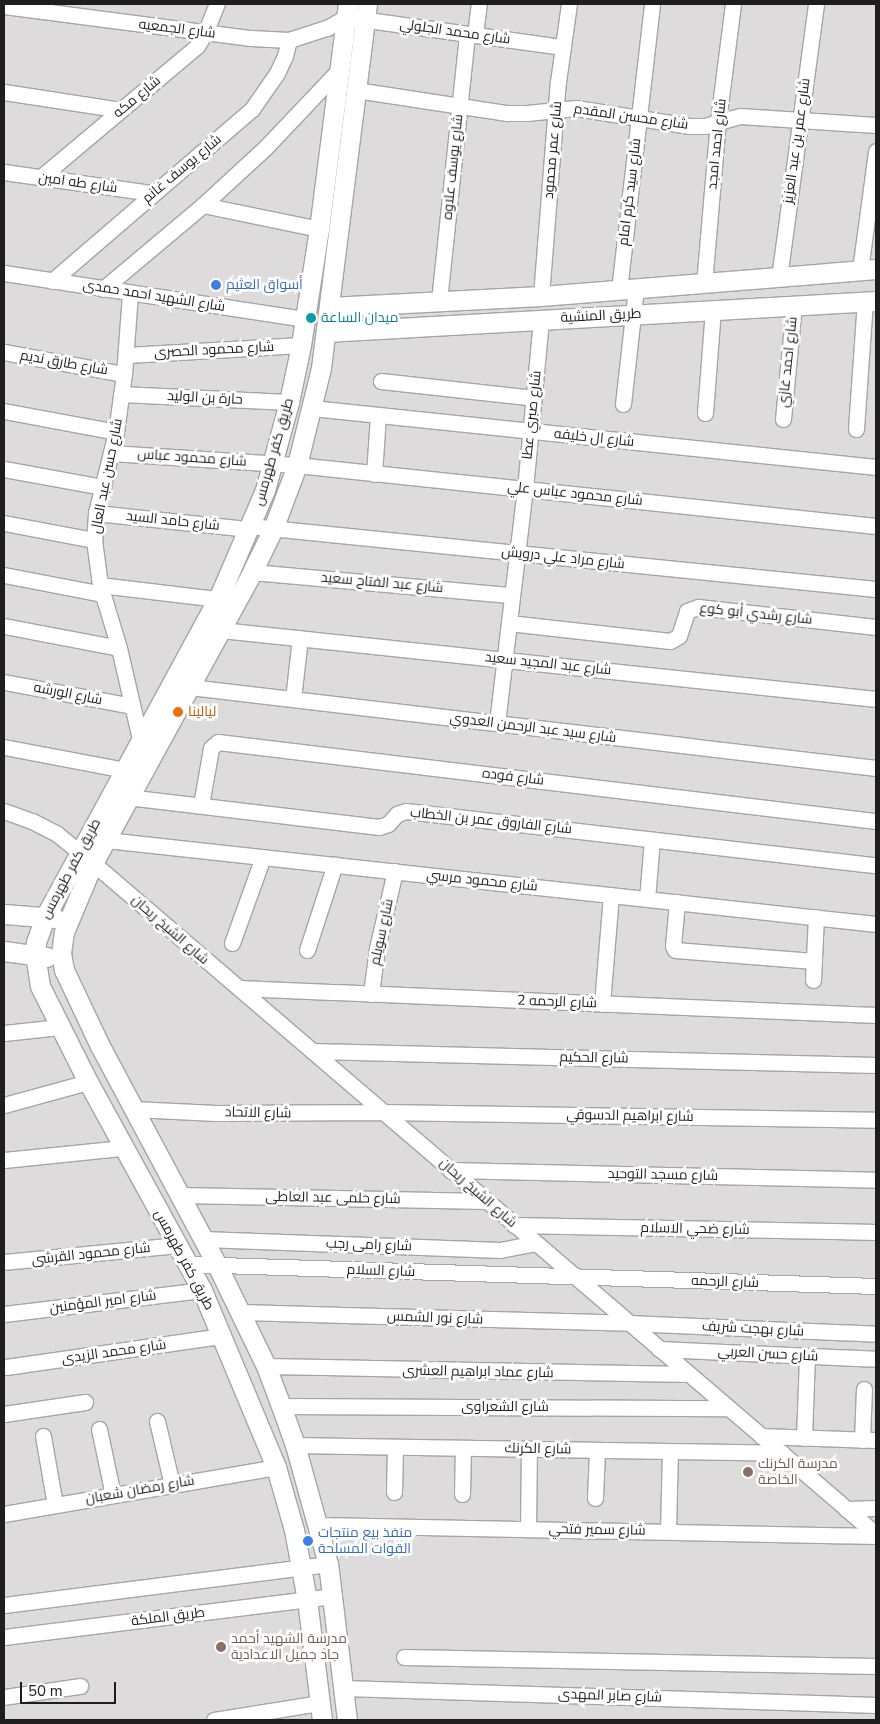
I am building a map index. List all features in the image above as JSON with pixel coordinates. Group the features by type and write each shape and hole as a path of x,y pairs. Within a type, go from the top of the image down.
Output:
{"street":[{"name":"شارع مكه","path":"41,177 197,46 205,33 217,4"},
{"name":"شارع يوسف علاوه","path":"439,301 460,106 471,34 479,4"},
{"name":"شارع عمر محمود","path":"541,296 556,108 569,4"},
{"name":"شارع سيد كرم امام","path":"623,404 632,314 628,290 639,118 652,4"},
{"name":"شارع احمد امجد","path":"704,284 718,122 733,4"},
{"name":"شارع عمر بن عبد العزيز","path":"780,278 816,4"},
{"name":"شارع الجمعيه","path":"4,6 205,33 289,40 327,28 347,10"},
{"name":"شارع محمد الجلولي","path":"347,10 366,12 471,34 563,47"},
{"name":"طريق كفر طهرمس","path":"120,797 126,770 218,598 249,528 273,464 301,345 347,10"},
{"name":"طريق كفر طهرمس","path":"320,1712 302,1568 276,1467 202,1290 123,1148 40,986 35,955 38,936 45,917 91,848 120,797 190,687 221,630 273,529 297,466 312,408 326,332 366,12"},
{"name":"شارع يوسف غانم","path":"52,281 252,109 277,73 286,56 289,40"},
{"path":"104,288 203,205 265,148 339,70"},
{"name":"شارع محسن المقدم","path":"356,90 517,114 556,108 576,108 698,126 740,116 876,125"},
{"path":"4,92 121,110"},
{"path":"868,269 876,151"},
{"name":"شارع طه امين","path":"4,172 151,194"},
{"path":"203,205 318,229"},
{"name":"طريق المنشية","path":"329,307 628,290 868,269"},
{"name":"شارع الشهيد احمد حمدى","path":"4,273 305,319"},
{"name":"شارع حسن عبد العال","path":"130,292 127,355 116,432 96,513 94,540 101,589 119,648 141,743"},
{"path":"856,429 871,301"},
{"name":"طريق المنشية","path":"326,332 871,301"},
{"name":"شارع احمد غازي","path":"783,419 794,305"},
{"path":"705,413 712,310"},
{"name":"شارع صبري عطا","path":"497,723 525,489 541,319"},
{"name":"شارع محمود الحصرى","path":"127,355 301,345"},
{"name":"شارع طارق نديم","path":"4,352 124,374"},
{"path":"381,381 534,398"},
{"name":"حارة بن الوليد","path":"121,394 289,402"},
{"name":"شارع ال خليفه","path":"312,408 876,467"},
{"path":"4,412 116,432"},
{"path":"374,474 378,415"},
{"name":"شارع محمود عباس","path":"111,453 273,464"},
{"name":"شارع محمود عباس علي","path":"273,464 876,526"},
{"path":"4,469 103,487"},
{"name":"شارع حامد السيد","path":"96,513 249,528"},
{"path":"4,523 94,540"},
{"name":"شارع مراد علي درويش","path":"249,528 876,589"},
{"name":"شارع عبد الفتاح سعيد","path":"252,572 512,595"},
{"path":"4,575 101,589 218,598"},
{"name":"شارع رشدي أبو كوع","path":"509,622 670,641 678,636 687,611 698,607 876,627"},
{"path":"4,626 119,648"},
{"name":"شارع عبد المجيد سعيد","path":"221,630 876,699"},
{"path":"293,699 300,638"},
{"name":"شارع الورشه","path":"4,682 132,706"},
{"name":"شارع سيد عبد الرحمن العدوي","path":"190,687 876,768"},
{"name":"شارع فوده","path":"201,806 211,748 218,742 876,820"},
{"path":"4,747 126,770"},
{"name":"شارع الفاروق عمر بن الخطاب","path":"120,797 379,827 388,824 397,814 406,811 876,866"},
{"name":"شارع الشيخ ريحان","path":"4,811 32,821 91,848 238,988 876,1535"},
{"path":"647,899 652,840"},
{"name":"طريق كفر طهرمس","path":"91,848 61,943 64,970 100,1046 217,1265 266,1366 295,1445 328,1564 347,1720"},
{"name":"شارع محمود مرسي","path":"91,848 263,857 876,924"},
{"path":"232,943 263,857"},
{"path":"307,950 335,864"},
{"name":"شارع سويلم","path":"371,994 377,948 395,871"},
{"path":"602,1004 611,895"},
{"path":"677,902 673,946 675,950 814,961"},
{"path":"4,914 69,920"},
{"path":"813,980 816,917"},
{"path":"4,951 62,959"},
{"name":"شارع الرحمه 2","path":"238,988 876,1015"},
{"path":"4,1033 60,1027"},
{"name":"شارع الحكيم","path":"312,1051 876,1065"},
{"path":"4,1104 88,1082"},
{"name":"شارع الاتحاد","path":"133,1109 216,1113 383,1112"},
{"name":"شارع ابراهيم الدسوقي","path":"383,1112 876,1120"},
{"path":"4,1160 123,1148"},
{"name":"شارع مسجد التوحيد","path":"450,1170 876,1180"},
{"name":"شارع حلمى عبد العاطى","path":"179,1195 486,1201"},
{"name":"شارع ضحي الاسلام","path":"514,1225 876,1232"},
{"name":"شارع رامى رجب","path":"203,1239 500,1250 535,1243"},
{"name":"شارع محمود القرشى","path":"4,1262 178,1245"},
{"name":"شارع السلام","path":"188,1264 574,1277"},
{"name":"شارع الرحمه","path":"574,1277 876,1286"},
{"name":"شارع امير المؤمنين","path":"4,1314 202,1290"},
{"name":"شارع نور الشمس","path":"241,1312 629,1324"},
{"name":"شارع بهجت شريف","path":"629,1324 876,1334"},
{"name":"شارع محمد الزيدى","path":"6,1367 222,1336"},
{"name":"شارع حسن العربي","path":"659,1349 876,1359"},
{"path":"804,1438 807,1356"},
{"name":"شارع عماد ابراهيم العشرى","path":"266,1366 689,1374"},
{"path":"761,1436 869,1440 864,1389"},
{"path":"4,1414 85,1402"},
{"name":"شارع الشعراوى","path":"281,1406 728,1408"},
{"path":"158,1421 172,1485"},
{"path":"100,1429 113,1495"},
{"path":"43,1436 55,1505"},
{"name":"شارع الكرنك","path":"295,1445 782,1453"},
{"path":"394,1492 395,1447"},
{"path":"462,1494 464,1448"},
{"path":"528,1529 529,1449"},
{"path":"596,1498 597,1450"},
{"path":"668,1531 670,1451"},
{"name":"شارع رمضان شعبان","path":"4,1514 276,1467"},
{"path":"846,1509 876,1508"},
{"name":"شارع سمير فتحي","path":"318,1524 876,1535"},
{"path":"4,1605 328,1564"},
{"name":"طريق الملكة","path":"4,1637 333,1596"},
{"path":"404,1657 876,1666"},
{"path":"4,1697 80,1686"},
{"name":"شارع صابر المهدى","path":"344,1688 876,1705"},
{"path":"214,1720 320,1712"}],"shaded area":[{"path":"4,4 876,4 876,1720 4,1720"}],"place":[{"name":"أسواق العثيم","path":"216,285"},
{"name":"ميدان الساعة","path":"311,318"},
{"name":"ليالينا","path":"178,712"},
{"name":"مدرسة الكرنك الخاصة","path":"748,1472"},
{"name":"منفذ بيع منتجات القوات المسلحة","path":"308,1541"},
{"name":"مدرسة الشهيد أحمد جاد جميل الاعدادية","path":"221,1647"}]}
